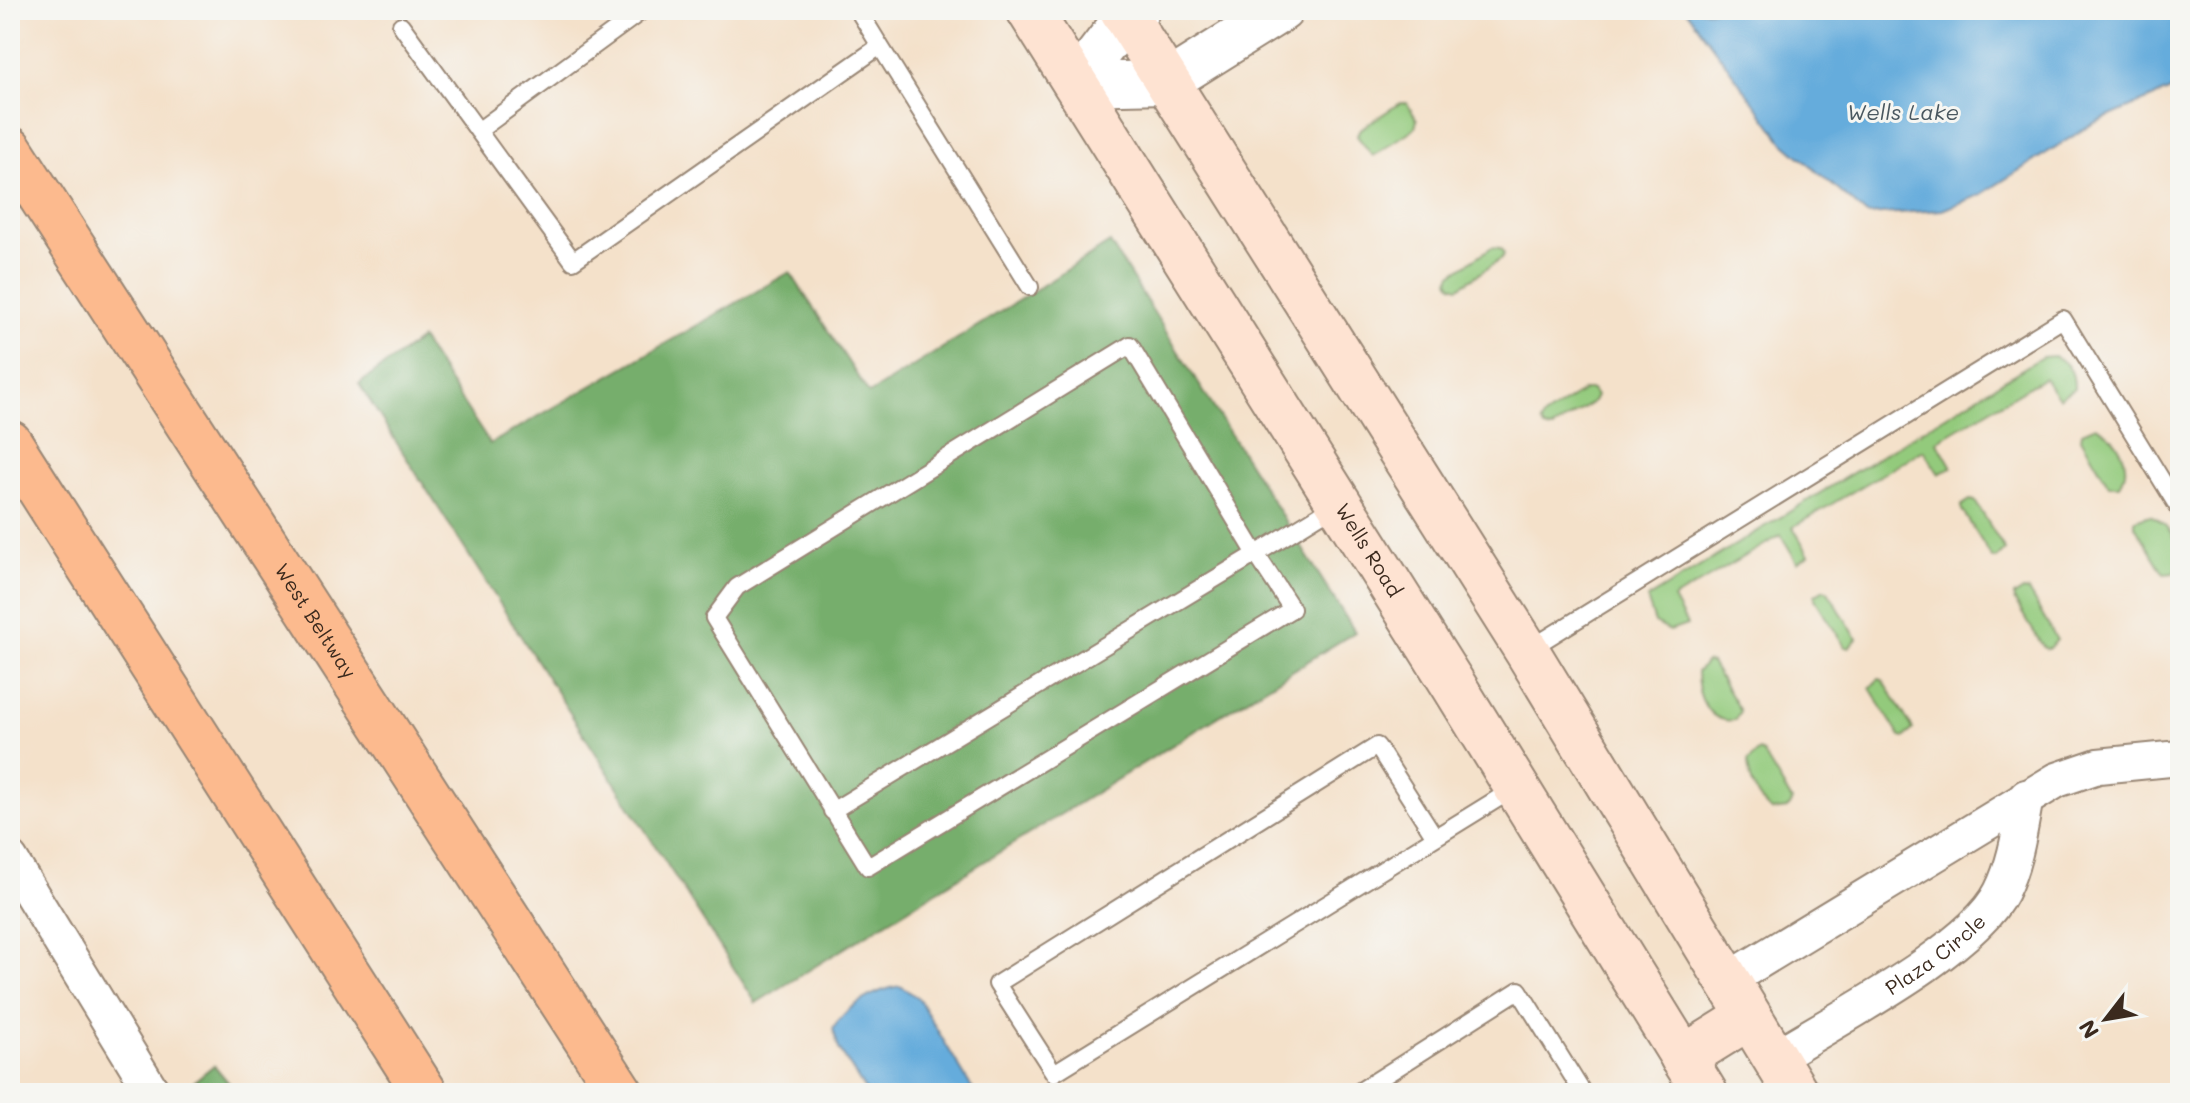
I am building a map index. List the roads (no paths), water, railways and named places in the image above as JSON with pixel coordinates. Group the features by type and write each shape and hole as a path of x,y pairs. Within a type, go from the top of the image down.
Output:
{"highway":[{"name":"West Beltway","path":"10,149 621,1093"},
{"path":"10,443 425,1093"}],"main road":[{"name":"Wells Road","path":"1029,10 1694,1076"},
{"path":"1129,12 1167,82 1527,651 1785,1076"},
{"path":"1694,1076 1739,998"}],"street":[{"path":"1075,84 1167,82 1282,10"},
{"path":"1075,84 1129,12"},
{"path":"1739,998 2026,797 2057,780 2098,766 2180,758"},
{"name":"Plaza Circle","path":"1785,1076 1970,933 1990,910 2013,865 2026,797"},
{"path":"10,859 153,1093"}],"lane":[{"path":"478,131 643,10"},
{"path":"858,10 1030,287"},
{"path":"401,25 573,261 880,46"},
{"path":"1527,651 2063,319 2180,510"},
{"path":"1130,345 1256,554 1292,609 868,867 714,618 737,587 1130,345"},
{"path":"832,811 1339,503"},
{"path":"1435,837 1377,746 997,984 1054,1073 1516,787"},
{"path":"1357,1093 1519,990 1583,1093"}],"water":[{"name":"Wells Lake","path":"1686,10 2180,10 2180,86 2094,123 1980,195 1942,210 1867,215 1784,143"},
{"path":"900,986 918,998 975,1093 867,1093 839,1049 833,1029 861,1001"}]}
